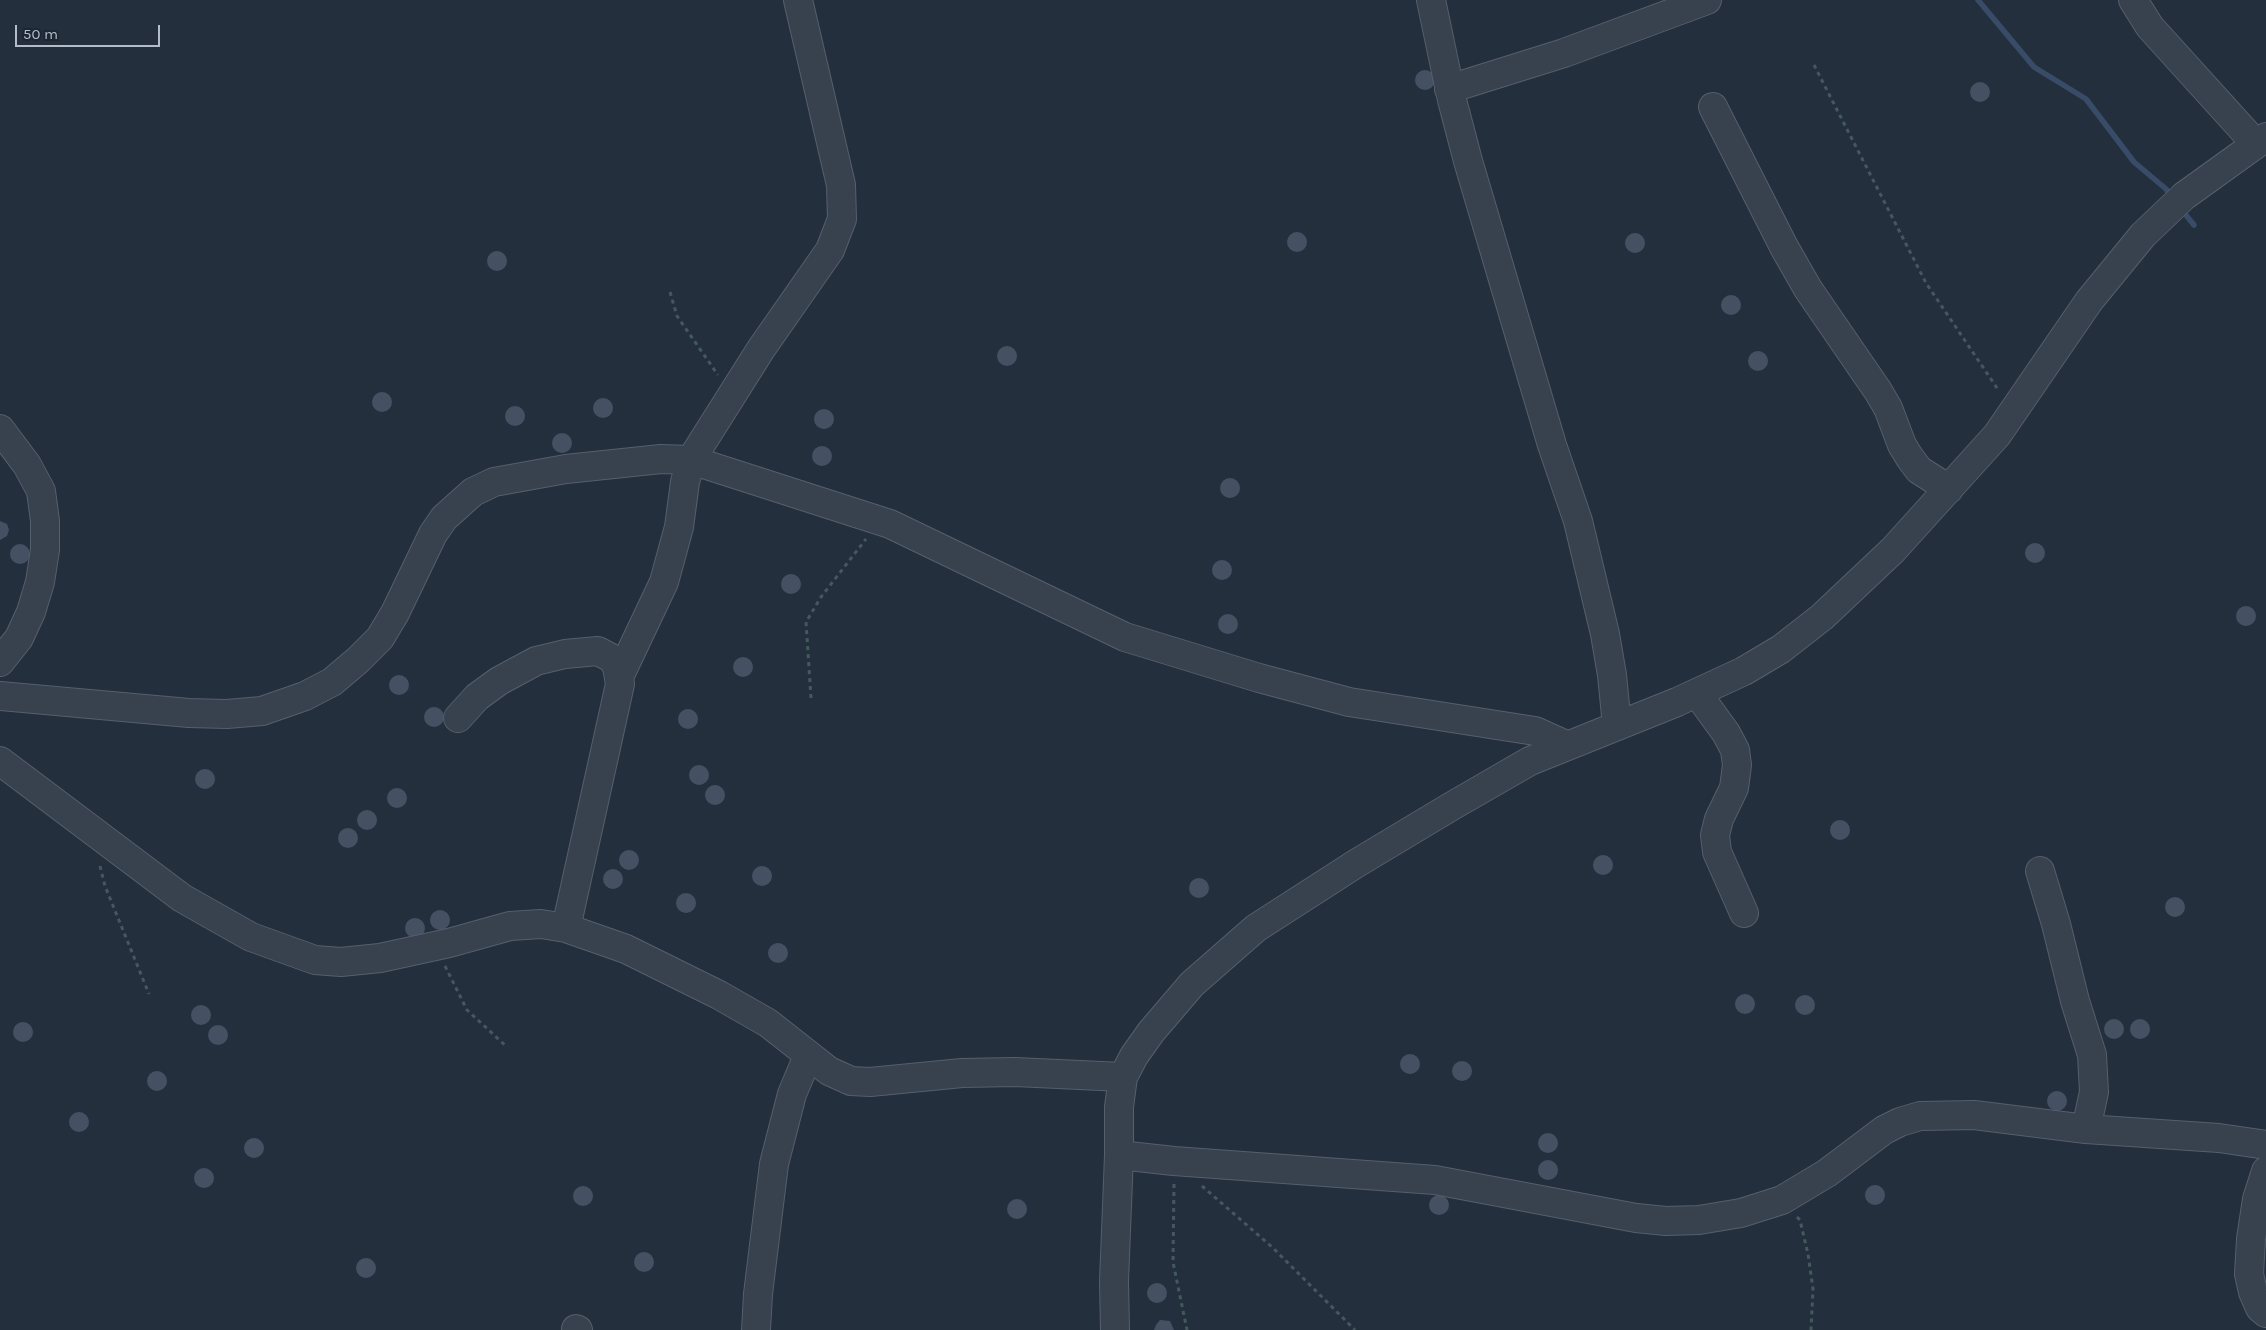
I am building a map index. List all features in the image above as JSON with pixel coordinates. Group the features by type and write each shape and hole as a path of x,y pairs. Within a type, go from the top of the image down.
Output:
{"street":[{"path":"620,675 664,582 679,527 685,482 691,460 760,349 830,250 842,219 841,186 798,0"},
{"path":"1431,0 1468,161 1552,445 1578,521 1605,634 1612,675 1617,726"},
{"path":"1450,89 1564,53 1707,0"},
{"path":"1115,1330 1114,1281 1119,1107 1123,1077 1139,1048 1186,991 1256,928 1357,863 1452,806 1530,761 1698,692 1744,671 1781,649 1822,617 1893,550 1997,435 2089,301 2162,214 2261,140 2150,27 2133,0"},
{"path":"1713,107 1784,247 1808,289 1878,391 1888,408 1902,445 1910,458 1920,470 1949,489"},
{"path":"0,430 27,465 41,492 45,521 45,550 40,582 31,612 19,638 0,662"},
{"path":"0,696 188,713 227,714 262,710 305,696 332,682 380,638 395,613 433,534 444,518 473,492 494,482 566,469 661,459 691,460 880,520 936,544 1125,638 1259,678 1349,702 1535,731 1566,745"},
{"path":"458,718 477,698 499,681 536,661 565,654 598,651 613,659 620,675 620,684 566,928"},
{"path":"1698,692 1726,733 1735,750 1737,765 1734,788 1719,819 1715,835 1717,852 1744,913"},
{"path":"0,761 182,898 251,937 315,960 341,962 380,958 510,926 528,924 566,928 626,950 719,995 768,1023 808,1056 838,1077 851,1081 870,1082 962,1073 1015,1072 1123,1077"},
{"path":"2040,871 2092,1055 2094,1092 2086,1129"},
{"path":"756,1330 758,1294 774,1164 792,1094 808,1056"},
{"path":"1119,1155 1174,1161 1435,1180 1636,1218 1666,1221 1699,1220 1742,1213 1782,1200 1827,1173 1884,1130 1900,1122 1920,1116 1974,1115 2086,1129 2219,1138 2266,1145"},
{"path":"2266,1171 2251,1239 2249,1274 2252,1292 2260,1308 2266,1313"}],"path":[{"path":"1814,65 1926,283 2013,413"},
{"path":"670,292 677,316 720,376 726,404"},
{"path":"811,698 806,622 821,597 880,520"},
{"path":"92,829 105,886 149,994"},
{"path":"435,946 467,1010 508,1047"},
{"path":"1174,1161 1173,1262 1187,1330"},
{"path":"1174,1161 1272,1247 1355,1330"},
{"path":"1782,1200 1800,1220 1808,1254 1813,1290 1810,1330"}],"building":[{"path":"1425,70 1432,73 1435,80 1432,87 1425,90 1418,87 1415,80 1418,73"},
{"path":"1980,82 1987,85 1990,92 1987,99 1980,102 1973,99 1970,92 1973,85"},
{"path":"1297,232 1304,235 1307,242 1304,249 1297,252 1290,249 1287,242 1290,235"},
{"path":"1635,233 1642,236 1645,243 1642,250 1635,253 1628,250 1625,243 1628,236"},
{"path":"497,251 504,254 507,261 504,268 497,271 490,268 487,261 490,254"},
{"path":"1731,295 1738,298 1741,305 1738,312 1731,315 1724,312 1721,305 1724,298"},
{"path":"1007,346 1014,349 1017,356 1014,363 1007,366 1000,363 997,356 1000,349"},
{"path":"1758,351 1765,354 1768,361 1765,368 1758,371 1751,368 1748,361 1751,354"},
{"path":"382,392 389,395 392,402 389,409 382,412 375,409 372,402 375,395"},
{"path":"603,398 610,401 613,408 610,415 603,418 596,415 593,408 596,401"},
{"path":"515,406 522,409 525,416 522,423 515,426 508,423 505,416 508,409"},
{"path":"824,409 831,412 834,419 831,426 824,429 817,426 814,419 817,412"},
{"path":"562,433 569,436 572,443 569,450 562,453 555,450 552,443 555,436"},
{"path":"822,446 829,449 832,456 829,463 822,466 815,463 812,456 815,449"},
{"path":"1230,478 1237,481 1240,488 1237,495 1230,498 1223,495 1220,488 1223,481"},
{"path":"0,521 7,524 9,530 7,536 0,540"},
{"path":"2035,543 2042,546 2045,553 2042,560 2035,563 2028,560 2025,553 2028,546"},
{"path":"20,544 27,547 30,554 27,561 20,564 13,561 10,554 13,547"},
{"path":"1222,560 1229,563 1232,570 1229,577 1222,580 1215,577 1212,570 1215,563"},
{"path":"791,574 798,577 801,584 798,591 791,594 784,591 781,584 784,577"},
{"path":"2246,606 2253,609 2256,616 2253,623 2246,626 2239,623 2236,616 2239,609"},
{"path":"1228,614 1235,617 1238,624 1235,631 1228,634 1221,631 1218,624 1221,617"},
{"path":"743,657 750,660 753,667 750,674 743,677 736,674 733,667 736,660"},
{"path":"399,675 406,678 409,685 406,692 399,695 392,692 389,685 392,678"},
{"path":"434,707 441,710 444,717 441,724 434,727 427,724 424,717 427,710"},
{"path":"688,709 695,712 698,719 695,726 688,729 681,726 678,719 681,712"},
{"path":"699,765 706,768 709,775 706,782 699,785 692,782 689,775 692,768"},
{"path":"205,769 212,772 215,779 212,786 205,789 198,786 195,779 198,772"},
{"path":"715,785 722,788 725,795 722,802 715,805 708,802 705,795 708,788"},
{"path":"397,788 404,791 407,798 404,805 397,808 390,805 387,798 390,791"},
{"path":"367,810 374,813 377,820 374,827 367,830 360,827 357,820 360,813"},
{"path":"1840,820 1847,823 1850,830 1847,837 1840,840 1833,837 1830,830 1833,823"},
{"path":"348,828 355,831 358,838 355,845 348,848 341,845 338,838 341,831"},
{"path":"629,850 636,853 639,860 636,867 629,870 622,867 619,860 622,853"},
{"path":"1603,855 1610,858 1613,865 1610,872 1603,875 1596,872 1593,865 1596,858"},
{"path":"762,866 769,869 772,876 769,883 762,886 755,883 752,876 755,869"},
{"path":"613,869 620,872 623,879 620,886 613,889 606,886 603,879 606,872"},
{"path":"1199,878 1206,881 1209,888 1206,895 1199,898 1192,895 1189,888 1192,881"},
{"path":"686,893 693,896 696,903 693,910 686,913 679,910 676,903 679,896"},
{"path":"2175,897 2182,900 2185,907 2182,914 2175,917 2168,914 2165,907 2168,900"},
{"path":"440,910 447,913 450,920 447,927 440,930 433,927 430,920 433,913"},
{"path":"415,918 422,921 425,928 422,935 415,938 408,935 405,928 408,921"},
{"path":"778,943 785,946 788,953 785,960 778,963 771,960 768,953 771,946"},
{"path":"1745,994 1752,997 1755,1004 1752,1011 1745,1014 1738,1011 1735,1004 1738,997"},
{"path":"1805,995 1812,998 1815,1005 1812,1012 1805,1015 1798,1012 1795,1005 1798,998"},
{"path":"201,1005 208,1008 211,1015 208,1022 201,1025 194,1022 191,1015 194,1008"},
{"path":"2114,1019 2121,1022 2124,1029 2121,1036 2114,1039 2107,1036 2104,1029 2107,1022"},
{"path":"2140,1019 2147,1022 2150,1029 2147,1036 2140,1039 2133,1036 2130,1029 2133,1022"},
{"path":"23,1022 30,1025 33,1032 30,1039 23,1042 16,1039 13,1032 16,1025"},
{"path":"218,1025 225,1028 228,1035 225,1042 218,1045 211,1042 208,1035 211,1028"},
{"path":"1410,1054 1417,1057 1420,1064 1417,1071 1410,1074 1403,1071 1400,1064 1403,1057"},
{"path":"1462,1061 1469,1064 1472,1071 1469,1078 1462,1081 1455,1078 1452,1071 1455,1064"},
{"path":"157,1071 164,1074 167,1081 164,1088 157,1091 150,1088 147,1081 150,1074"},
{"path":"2057,1091 2064,1094 2067,1101 2064,1108 2057,1111 2050,1108 2047,1101 2050,1094"},
{"path":"79,1112 86,1115 89,1122 86,1129 79,1132 72,1129 69,1122 72,1115"},
{"path":"1548,1133 1555,1136 1558,1143 1555,1150 1548,1153 1541,1150 1538,1143 1541,1136"},
{"path":"254,1138 261,1141 264,1148 261,1155 254,1158 247,1155 244,1148 247,1141"},
{"path":"1548,1160 1555,1163 1558,1170 1555,1177 1548,1180 1541,1177 1538,1170 1541,1163"},
{"path":"204,1168 211,1171 214,1178 211,1185 204,1188 197,1185 194,1178 197,1171"},
{"path":"1875,1185 1882,1188 1885,1195 1882,1202 1875,1205 1868,1202 1865,1195 1868,1188"},
{"path":"583,1186 590,1189 593,1196 590,1203 583,1206 576,1203 573,1196 576,1189"},
{"path":"1439,1195 1446,1198 1449,1205 1446,1212 1439,1215 1432,1212 1429,1205 1432,1198"},
{"path":"1017,1199 1024,1202 1027,1209 1024,1216 1017,1219 1010,1216 1007,1209 1010,1202"},
{"path":"644,1252 651,1255 654,1262 651,1269 644,1272 637,1269 634,1262 637,1255"},
{"path":"366,1258 373,1261 376,1268 373,1275 366,1278 359,1275 356,1268 359,1261"},
{"path":"1157,1283 1164,1286 1167,1293 1164,1300 1157,1303 1150,1300 1147,1293 1150,1286"},
{"path":"1160,1320 1170,1321 1174,1330 1154,1330"}],"waterway":[{"path":"1978,0 2034,67 2086,99 2134,162 2166,189 2172,197"},
{"path":"2181,209 2194,225"}]}
